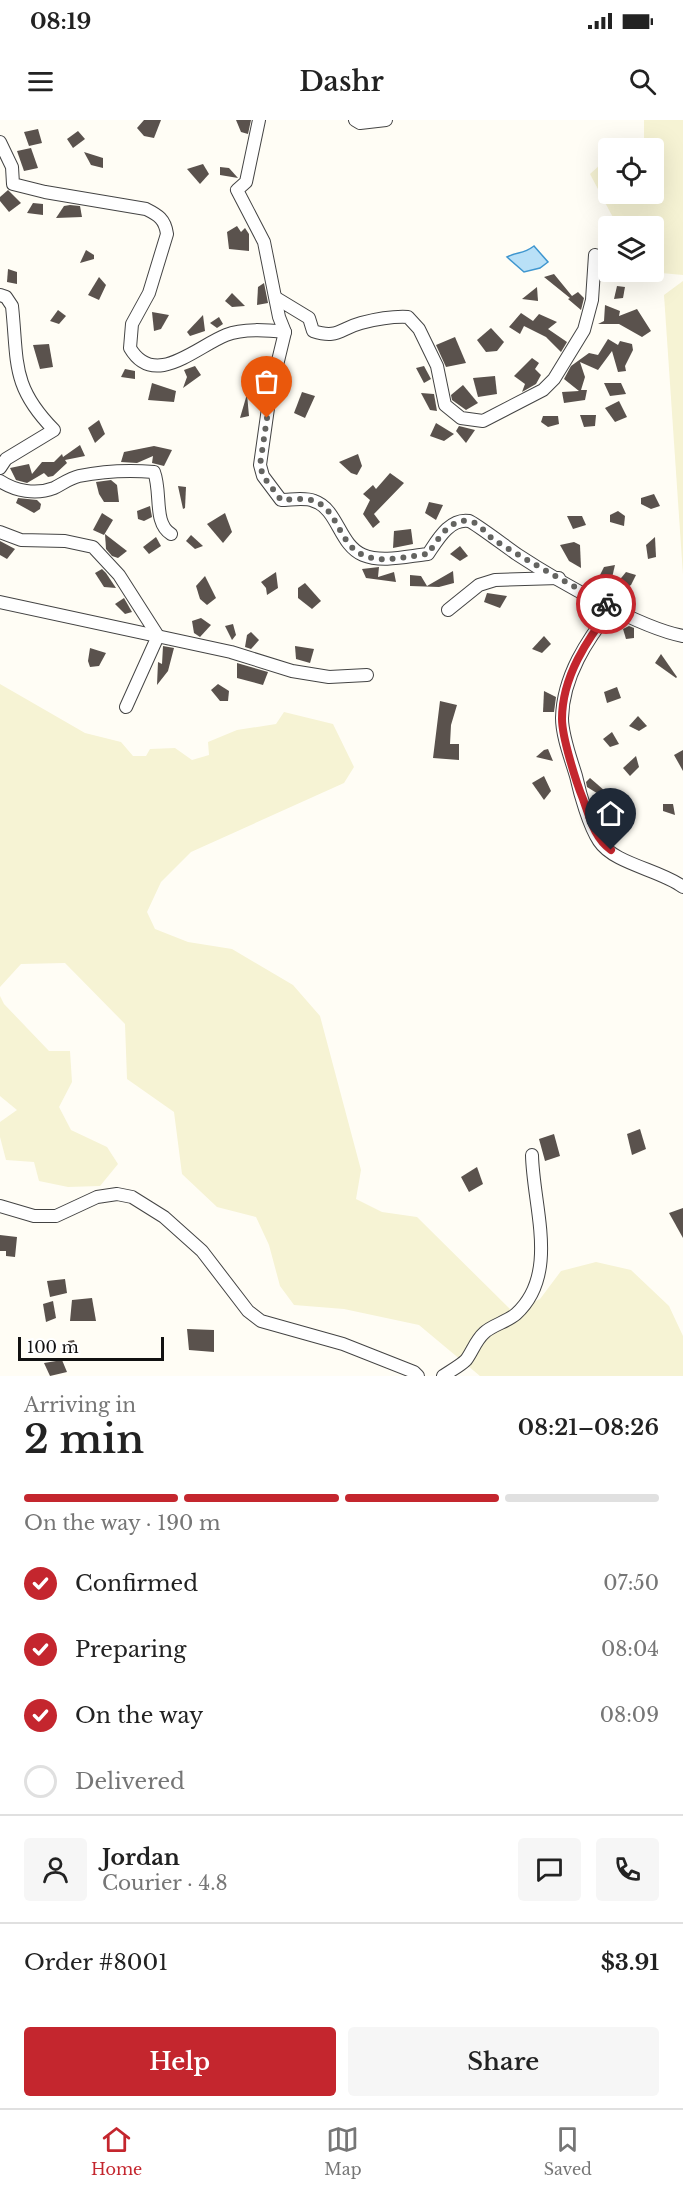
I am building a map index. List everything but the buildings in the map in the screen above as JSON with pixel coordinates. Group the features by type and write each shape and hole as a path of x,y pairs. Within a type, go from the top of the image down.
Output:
{"street":[{"path":"259,120 246,182 237,190 264,242 279,317 285,332 270,394 260,465 263,476 281,500 312,500 324,507 351,548 364,556 379,559 428,554 446,530 456,523 468,521 480,526 490,537 528,561 612,608 670,633 683,636"},
{"path":"355,120 360,123 386,120"},
{"path":"0,142 12,167 13,184 45,192 146,209 160,217 166,224 167,234 149,293 132,324 130,348 145,364 162,368 227,334 265,330 285,332"},
{"path":"276,297 309,318 313,331 327,335 338,334 359,324 392,316 408,317 420,328 437,366 445,405 462,418 483,421 543,390 554,379 584,330 592,300 596,255"},
{"path":"0,294 6,297 12,306 19,383 32,408 54,430 2,462"},
{"path":"0,481 8,486 35,492 51,489 77,476 131,470 154,472 159,486 159,517 164,529 171,534"},
{"path":"0,532 21,540 65,541 93,547 119,575 158,636"},
{"path":"448,610 479,585 495,580 559,578"},
{"path":"0,602 231,652 292,670 329,677 367,675"},
{"path":"612,608 591,634 570,674 562,719 579,789 599,842 622,858 672,878 683,886"},
{"path":"126,707 158,636"},
{"path":"443,1376 465,1361 484,1333 515,1315 533,1293 540,1271 541,1230 532,1180 532,1155"},
{"path":"0,1206 34,1216 56,1216 97,1197 117,1194 132,1197 165,1217 202,1251 248,1311 261,1322 344,1344 414,1372 418,1376"}],"shaded area":[{"path":"644,120 683,120 683,275 664,273 664,216 612,216 606,204 664,204 664,138 644,138"},
{"path":"598,167 598,189 590,174"},
{"path":"683,281 683,575 664,295"},
{"path":"0,684 85,733 121,742 133,756 146,756 150,749 175,748 192,760 209,755 208,742 237,730 276,724 284,712 333,724 354,767 344,783 191,852 161,882 147,912 155,929 188,942 232,949 293,985 320,1016 361,1170 356,1199 382,1212 417,1217 514,1313 514,1310 540,1299 561,1271 596,1262 631,1270 669,1306 683,1336 683,1376 480,1376 419,1325 344,1309 294,1305 280,1286 269,1245 256,1217 217,1207 182,1174 174,1112 127,1079 125,1024 65,963 21,964 0,987"},
{"path":"0,996 4,1004 49,1051 70,1051 72,1082 59,1107 71,1130 107,1147 118,1164 100,1186 68,1187 39,1181 34,1162 6,1160 0,1137 0,1122 17,1110 0,1096"}],"water":[{"path":"534,246 548,262 540,268 524,272 507,257 526,251"}],"way so far":[{"path":"267,418 260,465 263,476 281,500 312,500 324,507 351,548 364,556 379,559 428,554 446,530 456,523 468,521 480,526 490,537 528,561 606,604"}],"route":[{"path":"606,604 612,608 591,634 570,674 562,719 579,789 599,842 611,850"}]}
